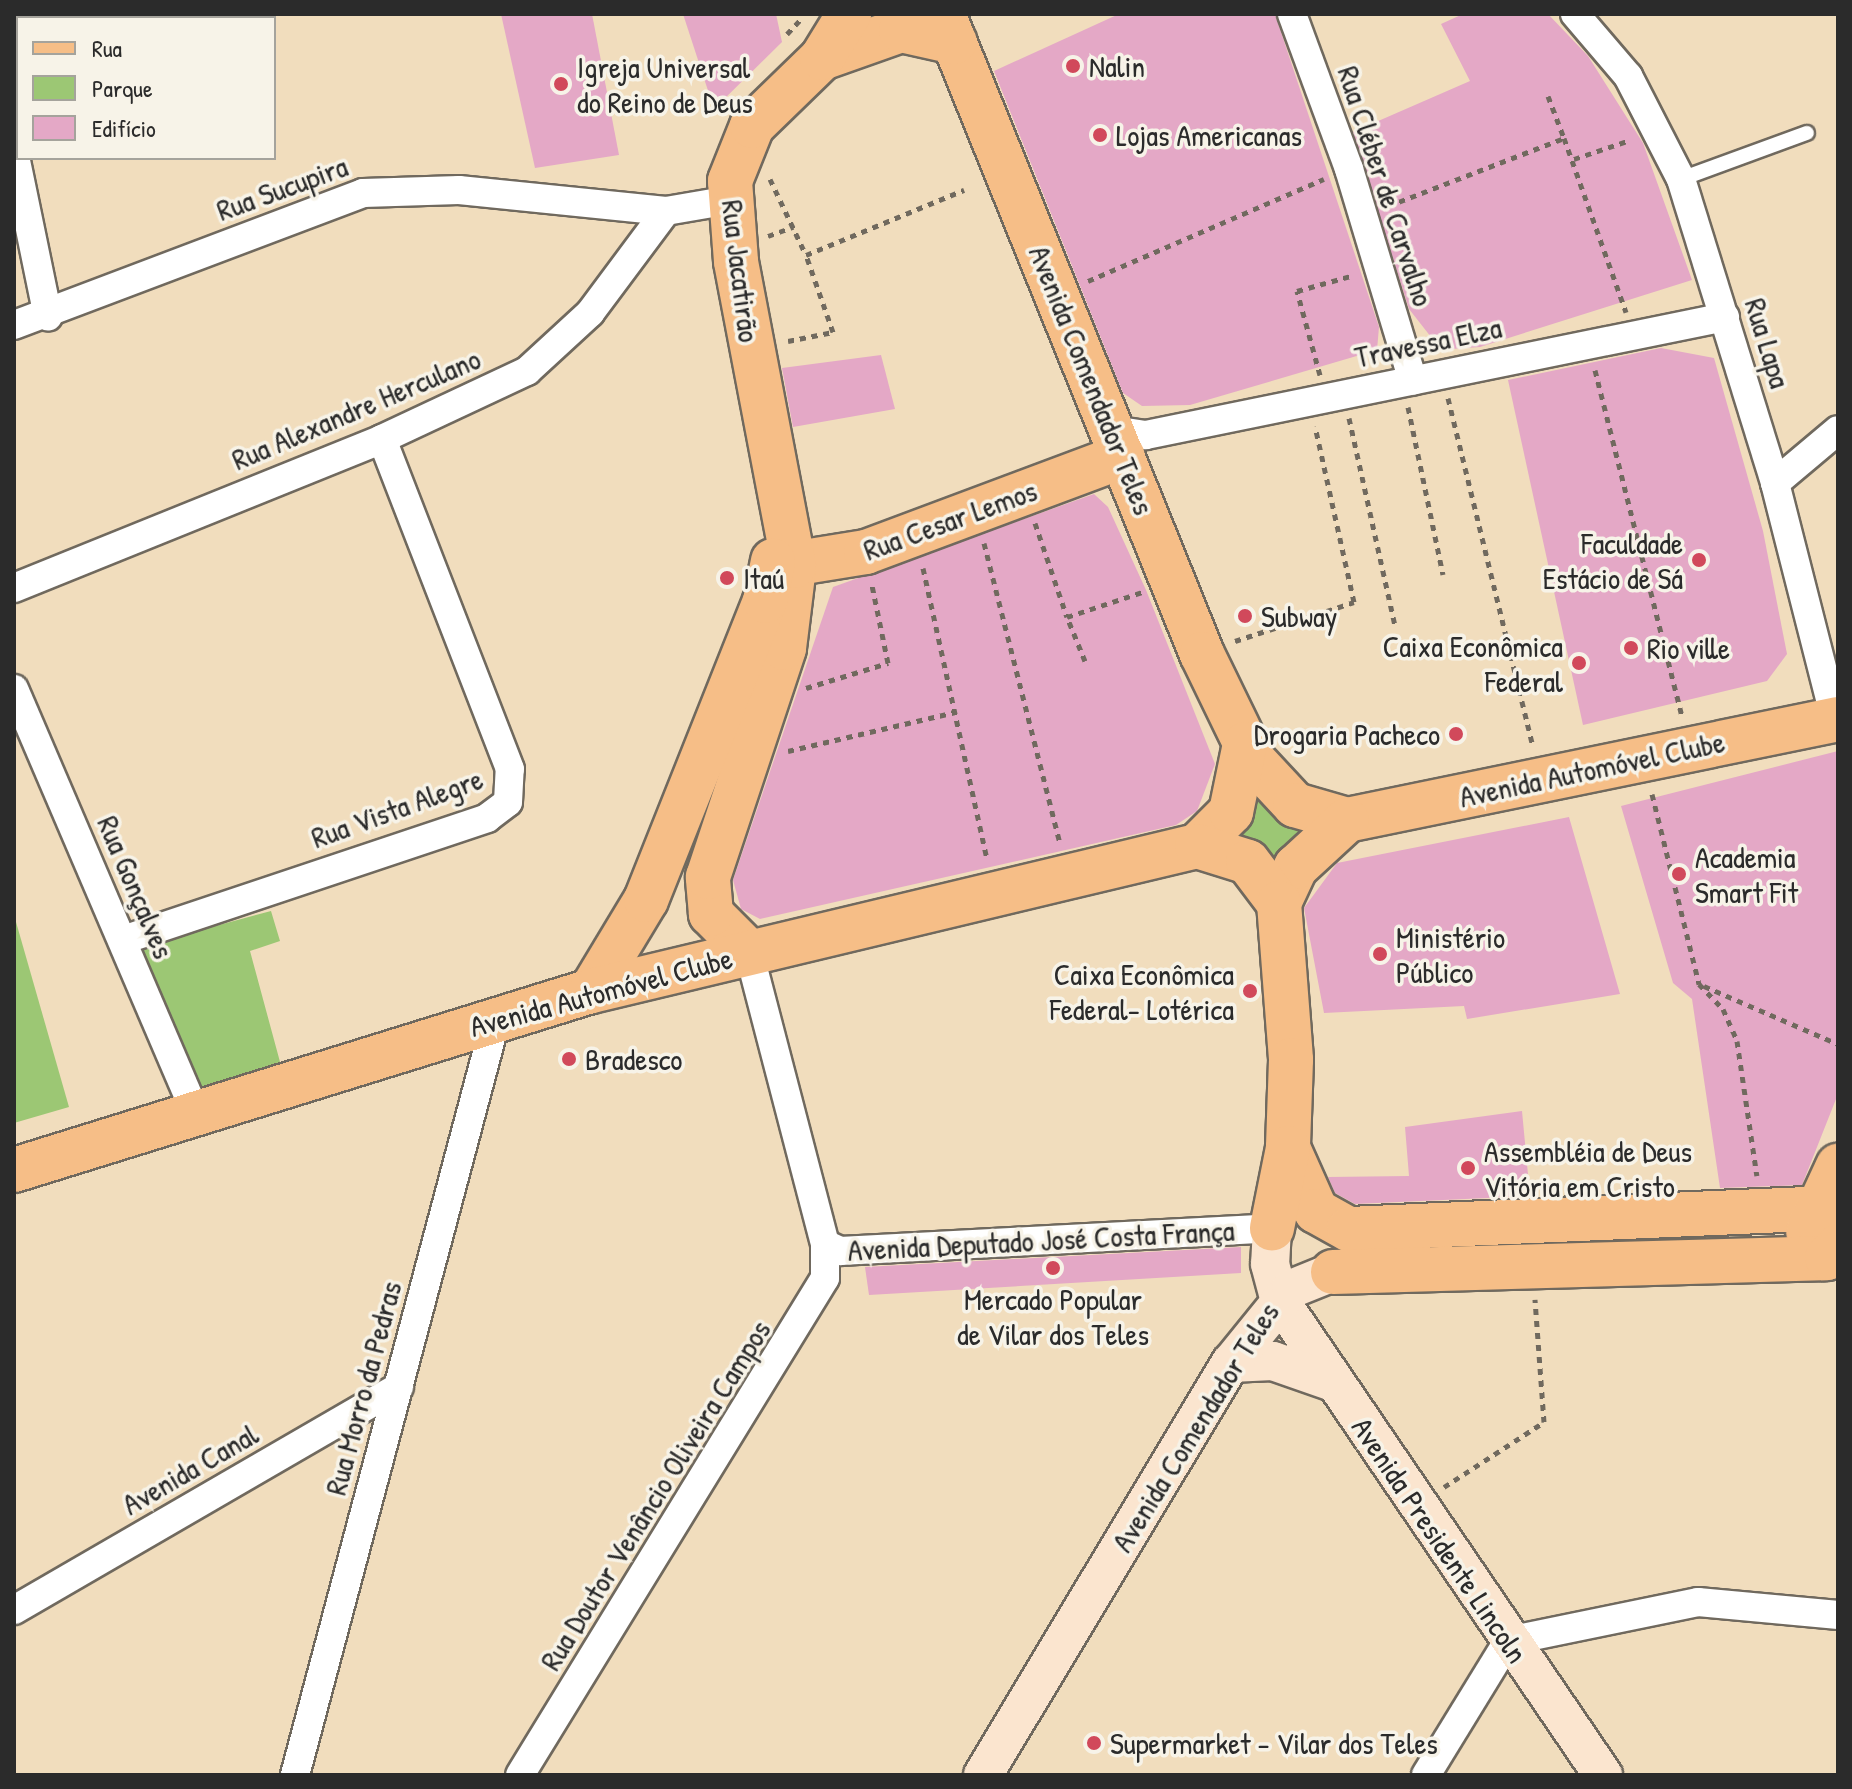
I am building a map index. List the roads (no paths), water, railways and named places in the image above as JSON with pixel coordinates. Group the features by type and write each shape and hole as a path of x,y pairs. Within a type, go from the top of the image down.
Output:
{"main road":[{"name":"Rua Jacatirão","path":"749,952 711,914 710,864 788,629 783,548 730,200 734,161 752,126 822,58 849,14"},
{"path":"822,58 901,30 949,28"},
{"name":"Avenida Comendador Teles","path":"949,28 1058,295 1127,440 1172,580 1202,654 1245,744 1295,805 1347,820"},
{"name":"Rua Cesar Lemos","path":"783,548 869,526 1127,440"},
{"name":"Rua Cesar Lemos","path":"783,548 866,552 1025,494 1127,440"},
{"name":"Rua Jacatirão","path":"591,991 625,941 663,857 783,548"},
{"name":"Avenida Automóvel Clube","path":"1347,820 1836,719"},
{"path":"1245,744 1231,812 1197,846 1248,862 1279,903 1296,867 1347,820"},
{"name":"Avenida Automóvel Clube","path":"14,1170 591,991 995,897 1197,846"},
{"path":"663,857 710,864"},
{"name":"Avenida Comendador Teles","path":"983,1775 1231,1363 1280,1301 1270,1264 1272,1228 1288,1148 1290,1029 1279,903"},
{"path":"1288,1148 1316,1211 1349,1229 1830,1207"},
{"path":"1280,1301 1297,1284 1333,1272 1823,1255 1838,1166"},
{"name":"Avenida Presidente Lincoln","path":"1280,1301 1330,1381 1603,1775"},
{"path":"1231,1363 1273,1361 1330,1381"}],"street":[{"name":"Rua Cléber de Carvalho","path":"1292,14 1349,169 1379,266 1407,382"},
{"name":"Rua Lapa","path":"1575,14 1657,126 1681,179 1775,483 1836,719"},
{"path":"14,151 48,317"},
{"name":"Rua Sucupira","path":"14,325 48,317 363,193 459,190 666,211 730,200"},
{"name":"Rua Alexandre Herculano","path":"14,588 382,439 550,353 590,313 666,211"},
{"name":"Travessa Elza","path":"1127,440 1629,333 1725,317"},
{"path":"1775,483 1838,430"},
{"name":"Rua Vista Alegre","path":"123,940 487,818 508,802 510,769 382,439"},
{"name":"Rua Gonçalves","path":"14,689 195,1112"},
{"name":"Avenida Deputado José Costa França","path":"749,952 825,1244 840,1251 1272,1228"},
{"name":"Rua Morro da Pedras","path":"295,1775 496,1019"},
{"name":"Rua Doutor Venâncio Oliveira Campos","path":"520,1775 805,1320 825,1278 825,1244"},
{"name":"Avenida Canal","path":"14,1610 399,1387"},
{"path":"1426,1775 1508,1641 1698,1602 1838,1615"}],"lane":[{"path":"1681,179 1807,133"}],"place":[{"name":"Nalin","path":"1073,66"},
{"name":"Igreja Universal do Reino de Deus","path":"561,84"},
{"name":"Lojas Americanas","path":"1100,135"},
{"name":"Faculdade Estácio de Sá","path":"1699,560"},
{"name":"Itaú","path":"727,578"},
{"name":"Subway","path":"1245,616"},
{"name":"Rio ville","path":"1631,648"},
{"name":"Caixa Econômica Federal","path":"1579,663"},
{"name":"Drogaria Pacheco","path":"1456,734"},
{"name":"Academia Smart Fit","path":"1679,874"},
{"name":"Ministério Público","path":"1380,954"},
{"name":"Caixa Econômica Federal- Lotérica","path":"1250,991"},
{"name":"Bradesco","path":"569,1059"},
{"name":"Assembléia de Deus Vitória em Cristo","path":"1468,1168"},
{"name":"Mercado Popular de Vilar dos Teles","path":"1053,1268"},
{"name":"Supermarket - Vilar dos Teles","path":"1094,1743"}]}
